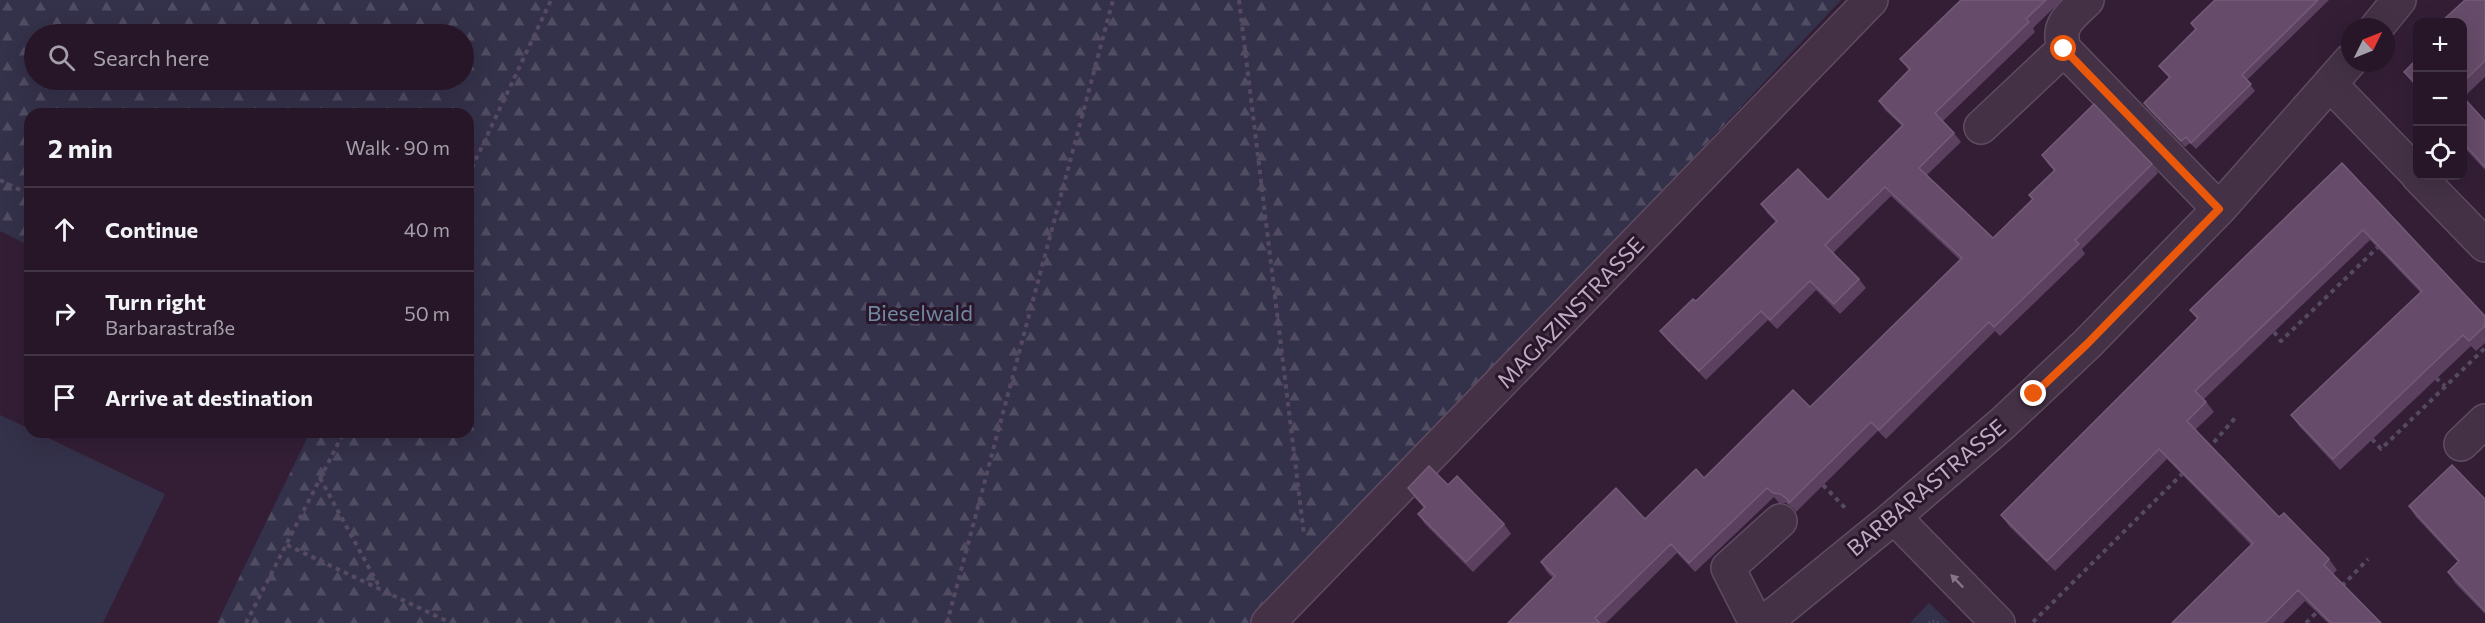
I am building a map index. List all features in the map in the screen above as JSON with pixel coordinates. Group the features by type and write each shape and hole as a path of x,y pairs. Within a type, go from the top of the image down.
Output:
{"street":[{"name":"MAGAZINSTRASSE","path":"1268,623 1871,0"},
{"path":"2087,0 2065,22 2060,36 2064,49 2219,209"},
{"path":"2384,18 2399,0"},
{"path":"1981,127 2064,49"},
{"name":"BARBARASTRASSE","path":"1764,623 1894,517 2003,423 2087,344 2219,209 2341,73 2413,168"},
{"name":"BARBARASTRASSE","path":"2423,180 2485,245"},
{"path":"2461,444 2485,421"},
{"path":"1894,517 1998,623"},
{"path":"1756,623 1728,568 1780,521"}],"path":[{"path":"474,163 551,0"},
{"path":"947,623 1113,0"},
{"path":"1239,0 1310,580"},
{"path":"0,180 24,192"},
{"path":"2274,332 2281,341 2385,240"},
{"path":"2336,272 2344,280"},
{"path":"2372,439 2381,449 2485,348"},
{"path":"2436,378 2445,386"},
{"path":"2202,454 2235,418"},
{"path":"246,623 341,438"},
{"path":"2032,623 2187,469"},
{"path":"320,478 380,589"},
{"path":"286,545 451,623"},
{"path":"2340,588 2368,559"},
{"path":"2306,623 2322,607"}],"green space":[{"name":"Bieselwald","path":"0,0 1841,0 1415,455 1253,623 217,623 307,438 474,438 474,108 24,108 24,243 0,231"},
{"path":"0,415 24,426 24,438 48,438 165,494 103,623 0,623"},
{"path":"1929,603 1950,623 1910,623"}],"building":[{"path":"1961,0 2046,0 2026,19 2029,22 1935,113 1954,133 1919,168 1993,238 2033,199 2029,195 2055,170 2042,155 2094,104 2152,164 2075,240 2079,244 1994,327 1989,322 1879,430 1871,422 1789,503 1780,494 1773,493 1767,488 1689,563 1671,544 1595,618 1600,623 1508,623 1555,576 1541,562 1616,488 1645,519 1696,469 1704,478 1793,390 1810,407 1962,258 1885,187 1825,245 1859,279 1834,304 1810,281 1770,320 1761,311 1699,371 1660,331 1693,299 1696,301 1777,221 1761,204 1798,169 1828,200 1903,125 1879,101 1910,69 1900,59"},
{"path":"2215,0 2318,0 2242,75 2251,84 2191,143 2186,137 2181,141 2144,103 2170,77 2159,66 2196,29 2191,23"},
{"path":"2465,0 2485,0 2485,61 2467,78 2467,18 2445,18"},
{"path":"2413,63 2413,81 2404,72"},
{"path":"2467,101 2485,121 2485,167 2467,147"},
{"path":"2342,163 2485,316 2485,326 2469,341 2463,335 2333,459 2291,415 2422,291 2363,230 2195,391 2206,402 2187,421 2279,517 2284,513 2329,559 2324,565 2381,623 2331,623 2298,590 2265,623 2172,623 2253,543 2159,449 2047,561 2001,515 2198,318 2190,310"},
{"path":"2452,465 2485,499 2485,611 2448,572 2459,561 2409,506"},
{"path":"1429,466 1448,485 1457,476 1504,524 1466,562 1418,514 1425,507 1408,488"}],"route":[{"path":"2034,394 2087,344 2219,209 2064,49"}]}
